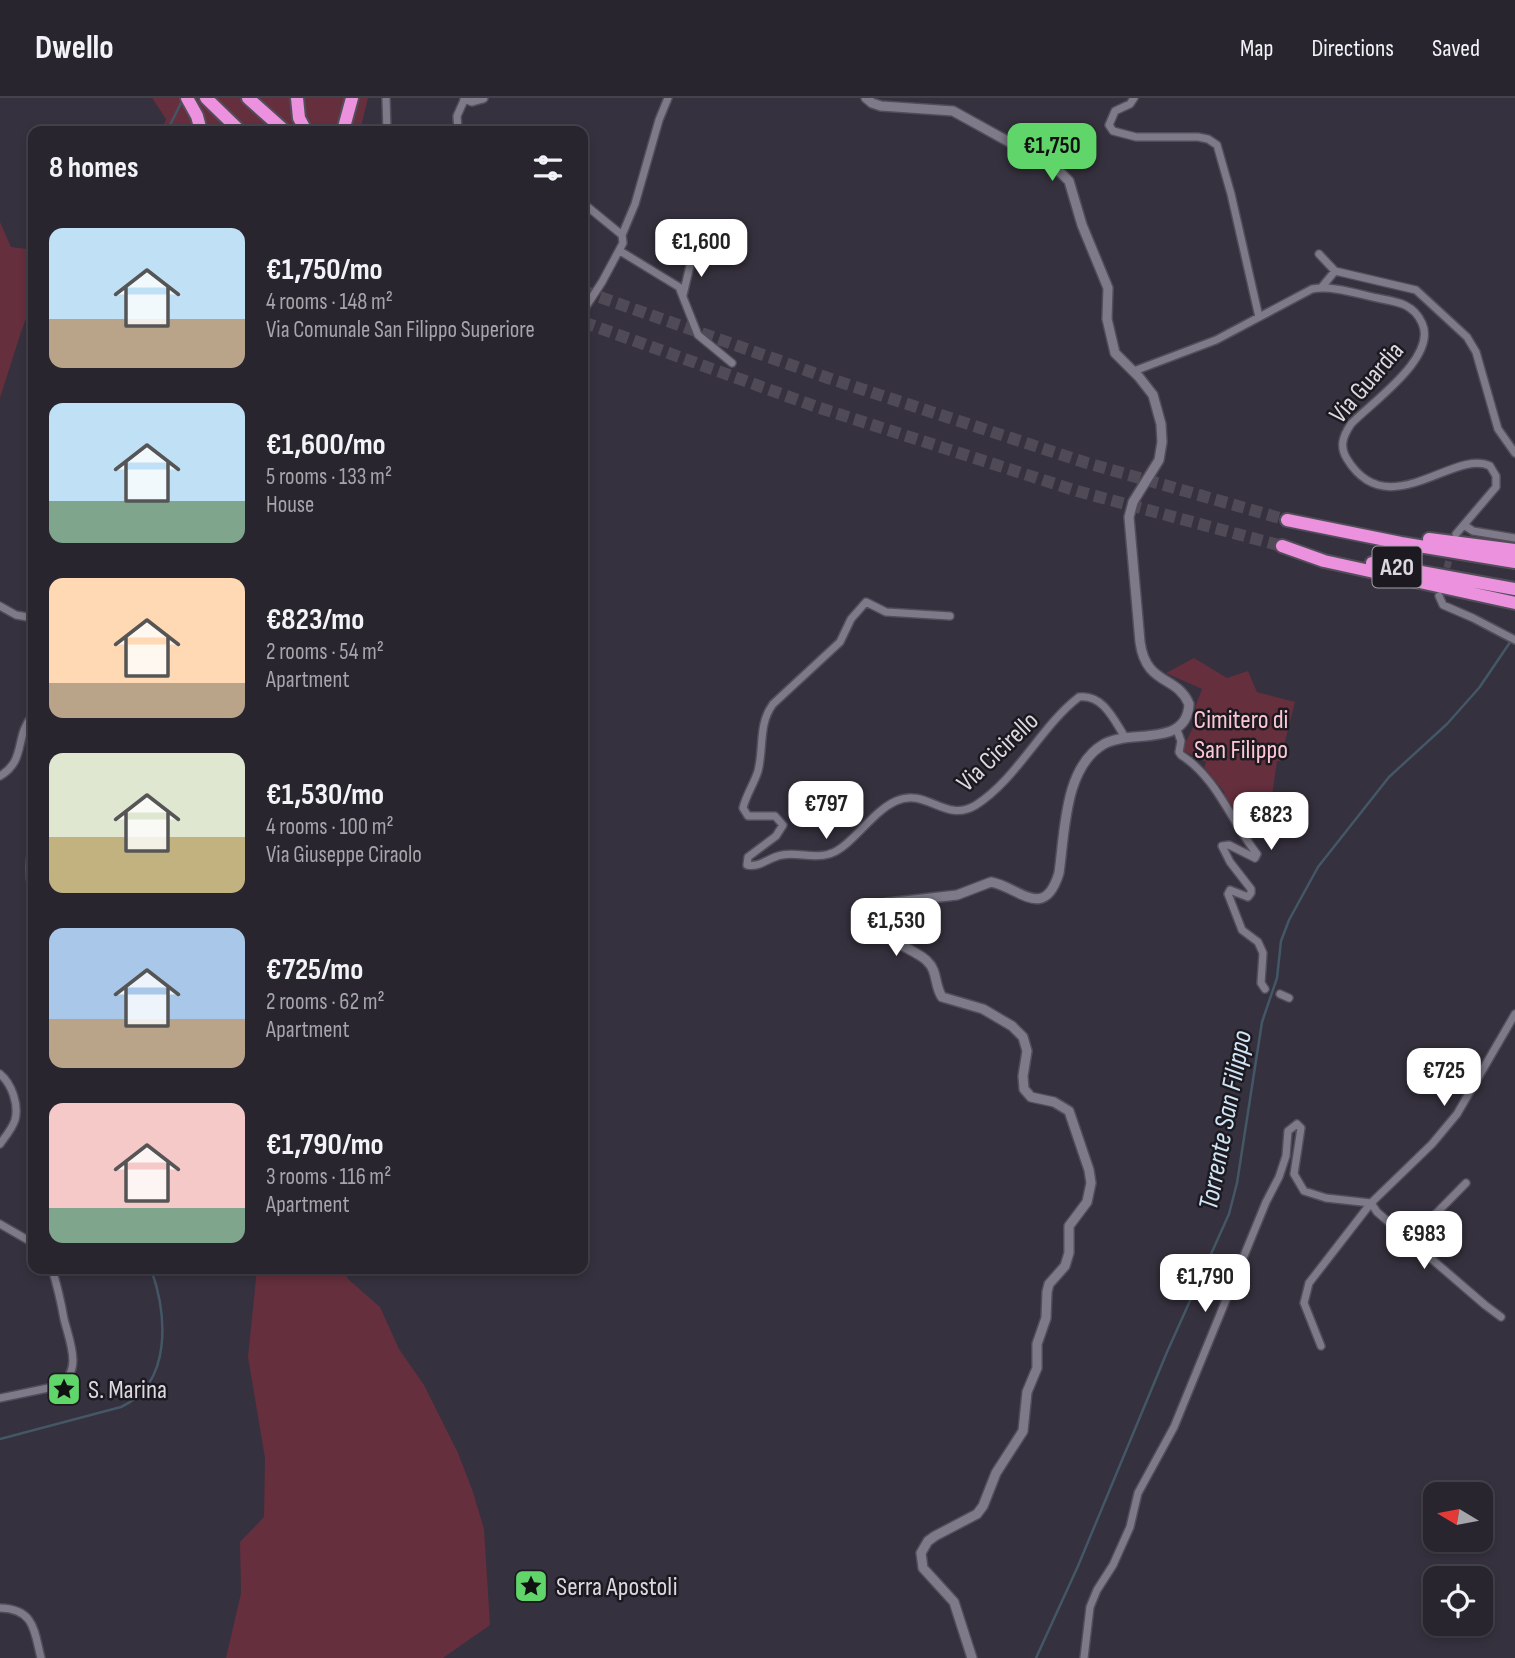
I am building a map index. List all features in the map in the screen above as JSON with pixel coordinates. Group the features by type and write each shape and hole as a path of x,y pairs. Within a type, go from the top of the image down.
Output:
{"highway":[{"path":"187,98 200,126"},
{"path":"206,98 235,126"},
{"path":"248,98 279,126"},
{"path":"297,98 299,118 303,126"},
{"path":"344,126 352,98"},
{"path":"350,126 358,98"},
{"name":"A20","path":"1286,520 1515,562"},
{"path":"1313,526 1360,527 1438,541 1515,550"},
{"name":"A20","path":"1513,588 1282,546 1324,561 1514,603"}],"street":[{"path":"386,98 387,126"},
{"path":"458,126 457,116 465,98 472,101 483,98"},
{"path":"588,303 620,251 622,235 635,204 668,98"},
{"path":"866,98 881,106 942,109 960,113 1056,168 1069,181 1082,225 1108,288 1107,319 1114,348 1119,358 1153,395 1162,433 1159,460 1133,502 1129,517 1140,642 1143,659 1149,669 1181,692 1187,700 1187,716 1177,730 1117,738 1099,748 1079,769 1072,791 1059,873 1054,887 1046,896 1027,899 990,882 957,895 881,905 872,915 872,923 877,931 913,950 929,962 935,971 942,997 977,1007 1012,1026 1019,1033 1027,1051 1024,1089 1031,1097 1054,1102 1069,1111 1090,1176 1087,1202 1069,1226 1065,1266 1049,1284 1044,1328 1037,1344 1037,1368 1027,1392 1023,1431 996,1473 977,1514 934,1536 921,1553 923,1568 954,1602 972,1658"},
{"path":"1134,98 1111,116 1109,125 1113,131 1136,137 1198,137 1216,145 1231,194 1259,317"},
{"path":"588,207 622,235"},
{"path":"620,251 673,282 683,295 698,335 732,363"},
{"path":"1320,254 1335,271 1383,284 1412,288 1467,337 1476,352 1498,429 1515,453"},
{"path":"683,295 692,257"},
{"path":"1133,371 1208,343 1306,291 1321,288 1335,271"},
{"name":"Via Guardia","path":"1321,288 1399,302 1410,307 1417,315 1424,328 1425,337 1419,356 1350,424 1344,434 1343,448 1346,457 1360,474 1371,482 1388,486 1429,479 1475,463 1487,464 1496,476 1496,487 1456,534"},
{"path":"1464,525 1474,531 1515,538"},
{"path":"1439,596 1443,605 1515,640"},
{"name":"Via Cicirello","path":"950,617 886,612 866,602 851,619 840,642 773,704 767,712 758,768 743,808 748,816 775,817 783,825 776,836 748,857 747,865 758,866 779,855 821,856 835,852 874,816 902,799 930,801 947,811 970,809 991,793 1079,697 1090,696 1100,702 1125,737"},
{"path":"0,606 16,615 28,617"},
{"path":"0,776 16,761 24,728 28,722"},
{"path":"1177,730 1181,736 1181,755 1201,771 1216,789 1257,854 1255,858 1229,845 1222,846 1230,862 1251,889 1248,897 1230,890 1227,894 1242,930 1258,942 1263,953 1261,983 1265,989"},
{"path":"1280,994 1289,998"},
{"path":"1321,1346 1304,1303 1309,1283 1371,1203 1432,1144 1457,1114 1515,1014"},
{"path":"0,1074 9,1084 16,1111 13,1125 0,1144"},
{"path":"1084,1658 1090,1607 1130,1527 1139,1493 1174,1427 1279,1177 1286,1156 1288,1131 1292,1126 1297,1124 1301,1128 1294,1174 1304,1191 1337,1200 1371,1203"},
{"path":"1410,1240 1466,1183"},
{"path":"1371,1203 1377,1212 1501,1317"},
{"path":"0,1224 28,1240"},
{"path":"0,1398 58,1386 66,1381 71,1373 72,1346 53,1274"},
{"path":"0,1608 14,1609 25,1616 36,1633 41,1658"}],"green space":[{"path":"152,98 368,98 361,126 163,126 166,119"},
{"path":"0,222 11,247 28,248 28,313 0,398"},
{"name":"Cimitero di San Filippo","path":"1194,658 1227,678 1248,671 1257,692 1295,702 1280,761 1277,761 1270,810 1257,831 1253,831 1223,795 1225,793 1204,767 1206,762 1182,750 1200,713 1195,707 1202,689 1166,673"},
{"path":"256,1274 346,1274 380,1307 399,1349 424,1385 458,1453 473,1492 484,1529 490,1625 443,1658 226,1658 241,1593 240,1542 264,1517 265,1458 248,1357"}],"waterway":[{"path":"170,126 181,103"},
{"name":"Torrente San Filippo","path":"1036,1658 1229,1214 1237,1183 1262,1022 1277,978 1281,941 1289,920 1318,867 1389,777 1447,724 1479,688 1515,635"},
{"path":"28,851 28,887"},
{"path":"0,1439 121,1407 138,1396 150,1382 158,1365 162,1346 160,1306 152,1274"}],"tunnel":[{"path":"588,293 828,378 1087,463 1287,520"},
{"path":"588,324 817,407 1077,491 1282,546"},
{"path":"1444,578 1452,549"}],"place":[{"name":"S. Marina","path":"64,1389"},
{"name":"Serra Apostoli","path":"531,1586"}]}
